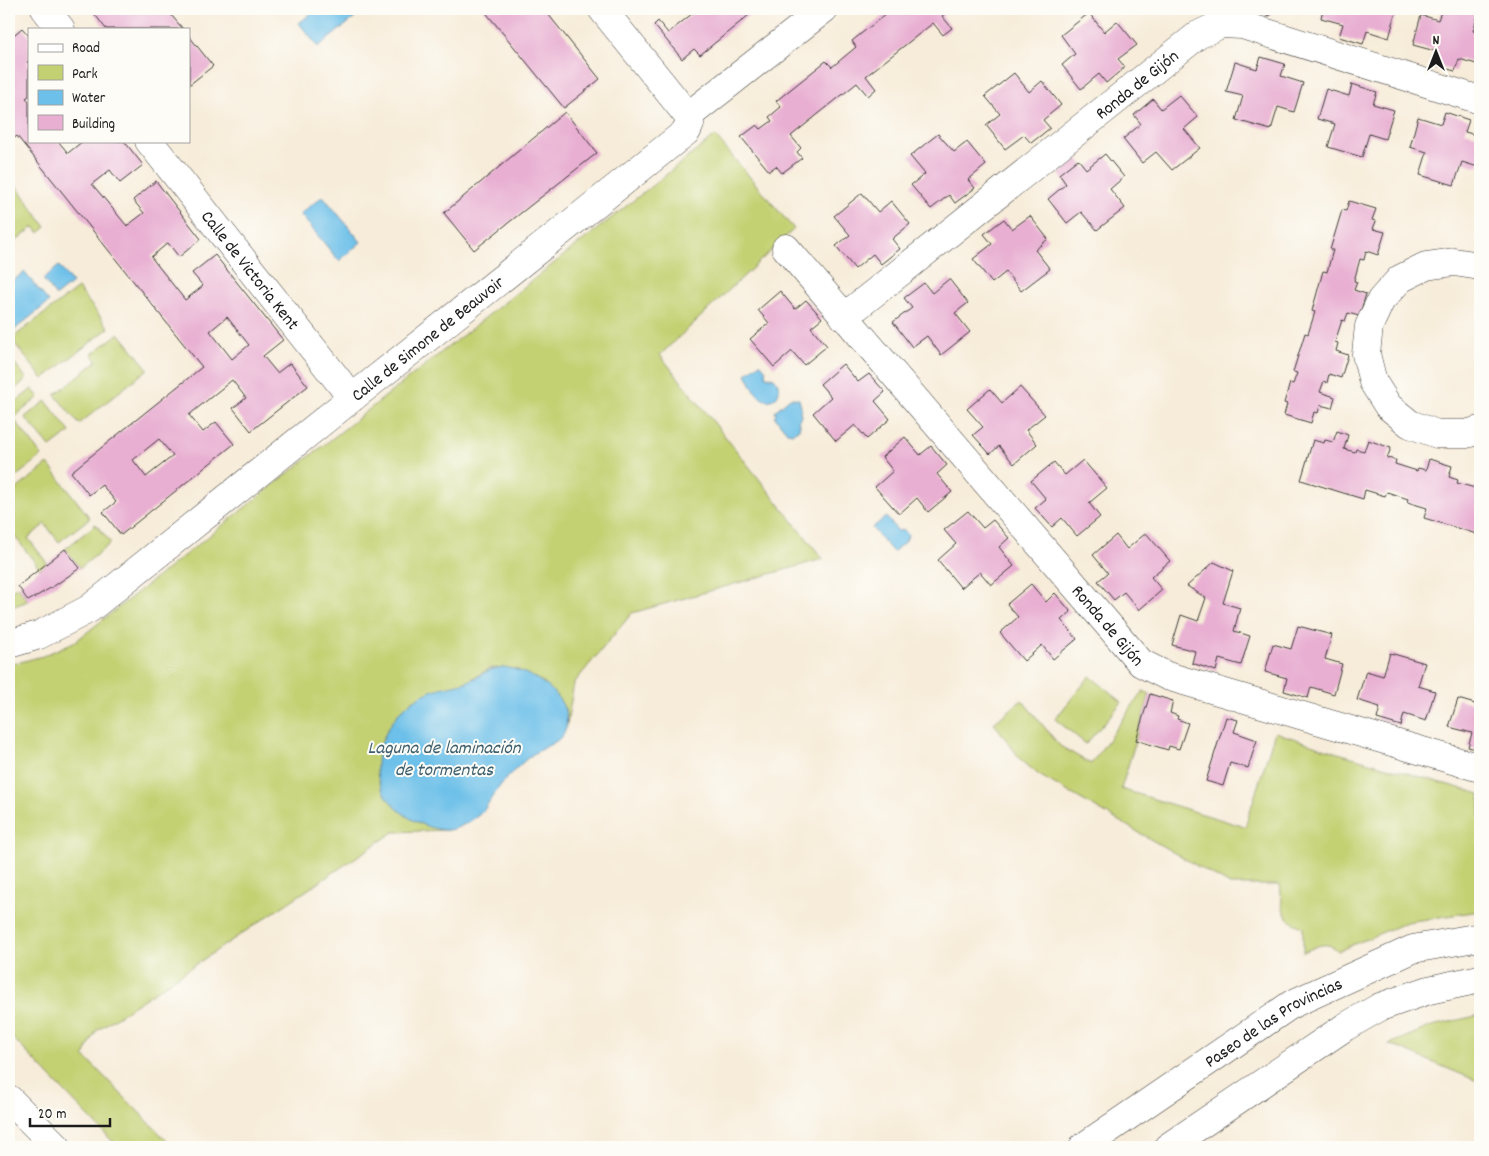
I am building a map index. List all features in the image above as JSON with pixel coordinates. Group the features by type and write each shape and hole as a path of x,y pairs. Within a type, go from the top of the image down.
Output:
{"street":[{"path":"45,9 60,28"},
{"path":"602,9 688,116 824,9"},
{"name":"Ronda de Gijón","path":"844,317 1198,35 1221,24 1242,25 1480,100"},
{"name":"Calle de Simone de Beauvoir","path":"9,644 39,634 89,609 687,131 690,124 688,116"},
{"name":"Calle de Victoria Kent","path":"151,142 352,398"},
{"name":"Ronda de Gijón","path":"786,248 1141,662 1167,676 1480,768"},
{"path":"1480,266 1454,262 1426,266 1400,279 1381,300 1369,326 1366,354 1373,382 1388,406 1410,424 1437,434 1466,434 1480,430"},
{"name":"Paseo de las Provincias","path":"1083,1147 1292,1004 1413,949 1480,937"},
{"path":"1168,1147 1345,1027 1380,1008 1429,990 1480,979"},
{"path":"9,1099 57,1147"}],"green space":[{"path":"715,136 794,229 660,355 823,559 632,613 574,683 567,724 565,709 556,695 544,683 516,669 491,668 466,682 435,690 419,823 447,830 394,832 96,1031 84,1056 173,1147 118,1147 9,1034 9,665 43,656 76,641"},
{"path":"17,187 46,227 39,233 34,227 9,246 9,193"},
{"path":"78,288 109,328 43,379 11,339"},
{"path":"119,333 148,369 79,424 55,395 97,361 92,354"},
{"path":"9,356 27,379 9,394"},
{"path":"32,389 39,397 13,418 42,456 9,482 9,407"},
{"path":"46,401 70,432 50,447 25,417"},
{"path":"48,464 90,518 59,542 45,524 28,538 47,563 40,569 9,529 9,495"},
{"path":"96,524 111,543 80,568 65,549"},
{"path":"18,586 28,601 9,608 9,592"},
{"path":"1090,676 1122,702 1086,744 1055,719"},
{"path":"1143,691 1150,694 1121,789 1245,827 1275,732 1338,753 1480,794 1480,911 1407,922 1338,951 1329,945 1321,945 1303,952 1303,927 1295,924 1286,916 1282,905 1280,885 1230,885 1039,775 1021,760 994,723 1022,700 1060,746 1091,764"},
{"path":"1480,1015 1480,1080 1475,1080 1389,1044 1432,1026"}],"water":[{"path":"317,9 366,9 318,47 299,23"},
{"path":"323,196 361,242 339,261 300,214"},
{"path":"59,266 72,283 56,296 43,279"},
{"path":"24,272 49,302 9,334 9,284"},
{"path":"760,363 766,370 766,376 774,378 778,384 778,393 772,400 763,399 759,396 746,374"},
{"path":"790,398 799,399 801,407 801,416 798,421 800,424 799,429 793,433 787,432 774,416 776,415 775,411"},
{"path":"886,517 898,531 904,530 908,535 906,541 893,552 872,528"},
{"name":"Laguna de laminación de tormentas","path":"504,667 523,672 551,689 563,705 566,715 564,734 534,753 512,773 501,785 484,810 472,820 446,830 414,821 389,800 379,782 377,759 380,747 392,722 407,706 426,693 466,682 488,671"}],"building":[{"path":"98,9 166,9 182,28 105,28 93,12"},
{"path":"483,9 544,9 600,79 564,108"},
{"path":"698,9 744,9 749,15 700,55 694,49 682,59 654,25 658,21 668,33"},
{"path":"892,9 951,9 942,16 952,28 943,35 933,23 866,76 876,89 868,96 857,83 791,136 801,148 797,152 802,158 782,173 776,166 769,171 741,137 757,125 761,129 772,121 769,117 781,107 776,101 826,61 832,67 856,47 852,41"},
{"path":"1148,9 1158,9 1152,14"},
{"path":"1247,9 1273,9 1270,16"},
{"path":"1323,9 1397,9 1389,38 1367,31 1363,44 1339,37 1343,24 1321,18"},
{"path":"1442,9 1480,9 1473,31 1480,34 1480,65 1459,59 1455,71 1444,68 1432,64 1435,51 1413,45 1421,15 1438,20"},
{"path":"1089,13 1104,32 1117,21 1137,45 1118,59 1125,67 1106,83 1099,74 1081,89 1062,65 1075,54 1061,35"},
{"path":"22,28 28,35 28,97 26,98 28,100 28,142 59,142 68,153 82,142 125,142 143,165 120,183 110,170 92,184 127,226 144,213 133,200 156,181 201,239 179,257 168,243 151,257 185,300 203,286 192,273 215,255 283,340 263,356 277,373 290,363 308,386 251,431 233,408 246,398 232,380 189,415 203,432 216,422 234,444 121,535 103,512 116,502 102,485 89,495 71,472 202,367 17,136 9,142 9,39","holes":["227,317 249,345 232,359 210,331","159,439 173,456 146,477 133,460"]},
{"path":"190,37 213,66 190,84"},
{"path":"1261,57 1285,64 1281,76 1303,83 1294,112 1278,107 1271,130 1236,120 1243,96 1226,92 1235,62 1257,69"},
{"path":"1014,73 1029,92 1042,81 1061,105 1043,120 1050,128 1040,136 1031,143 1024,135 1005,149 986,125 1000,114 985,96"},
{"path":"1352,84 1377,92 1373,104 1394,110 1385,139 1369,134 1362,157 1328,147 1335,124 1317,119 1326,89 1349,96"},
{"path":"1179,95 1198,117 1184,129 1200,148 1172,170 1156,152 1142,163 1123,139 1141,124 1134,115 1153,99 1161,109"},
{"path":"565,112 597,153 474,250 444,213"},
{"path":"1445,112 1469,120 1465,132 1480,136 1478,167 1462,162 1454,185 1420,175 1427,152 1410,147 1418,117 1441,124"},
{"path":"938,134 954,152 967,142 986,165 968,180 975,188 955,203 949,195 931,209 911,185 925,174 910,156"},
{"path":"1105,154 1124,177 1110,189 1125,208 1097,230 1081,212 1067,223 1048,199 1066,184 1059,174 1078,159 1086,169"},
{"path":"862,193 878,212 891,201 910,224 892,239 900,249 881,264 873,254 855,269 836,246 850,235 834,216"},
{"path":"1349,201 1376,209 1372,220 1376,221 1373,229 1385,232 1378,255 1366,251 1364,260 1360,259 1354,281 1357,282 1354,290 1366,294 1359,316 1348,313 1345,321 1342,320 1335,342 1338,343 1336,351 1348,355 1341,378 1329,374 1327,383 1324,381 1320,392 1335,397 1332,408 1320,405 1318,413 1314,412 1311,423 1284,415 1287,404 1284,403 1290,383 1293,384 1297,373 1293,372 1305,333 1308,334 1315,312 1312,311 1323,271 1327,272 1333,250 1330,250 1342,210 1346,211"},
{"path":"1030,216 1048,239 1035,250 1050,269 1021,291 1006,272 992,283 973,259 992,244 984,234 1004,219 1012,229"},
{"path":"949,279 968,303 955,313 970,332 941,355 927,336 912,347 893,322 912,308 904,298 924,283 932,293"},
{"path":"780,291 795,309 806,300 822,318 811,327 827,346 804,365 792,351 774,367 750,339 769,323 758,310"},
{"path":"843,364 858,382 869,374 885,392 875,401 890,419 867,439 855,425 836,441 813,413 831,397 820,384"},
{"path":"1020,387 1045,415 1026,430 1037,444 1014,464 999,446 990,454 973,435 983,427 967,409 990,389 1002,403"},
{"path":"1337,431 1348,435 1344,449 1355,452 1356,449 1364,451 1368,440 1391,448 1387,458 1396,460 1395,464 1417,471 1418,468 1426,470 1429,459 1452,466 1449,477 1458,480 1457,483 1479,489 1480,485 1480,535 1424,518 1427,508 1407,502 1408,499 1387,492 1385,496 1365,490 1363,499 1301,480 1313,440 1324,443 1325,440 1333,442"},
{"path":"905,437 920,455 931,446 947,465 937,474 952,492 928,512 917,498 899,514 875,487 893,471 882,457"},
{"path":"1083,460 1107,488 1089,503 1100,517 1077,536 1062,518 1052,527 1035,508 1046,499 1031,481 1054,462 1065,475"},
{"path":"968,511 983,528 993,520 1009,538 999,547 1014,566 991,585 980,572 961,588 938,560 956,544 944,530"},
{"path":"1146,533 1170,561 1151,577 1162,590 1139,610 1124,592 1114,600 1098,581 1108,573 1093,555 1116,535 1127,549"},
{"path":"65,549 80,568 28,601 18,586"},
{"path":"1214,562 1233,571 1223,603 1240,608 1234,631 1250,636 1241,665 1219,659 1216,671 1192,663 1195,651 1172,645 1181,615 1198,621 1206,598 1187,586"},
{"path":"1031,584 1046,602 1055,593 1071,612 1061,620 1077,639 1053,659 1042,645 1024,661 1000,633 1018,617 1007,604"},
{"path":"1298,626 1332,635 1325,659 1342,664 1334,694 1311,687 1308,698 1284,691 1287,678 1265,672 1273,644 1291,649"},
{"path":"1390,653 1425,663 1418,686 1435,691 1426,721 1404,714 1401,726 1377,719 1380,707 1357,700 1366,671 1383,676"},
{"path":"1480,688 1480,750 1468,747 1472,733 1449,727 1458,699 1475,704"},
{"path":"1150,694 1173,701 1170,713 1178,716 1177,719 1188,723 1179,749 1169,746 1168,750 1136,740"},
{"path":"1226,717 1238,720 1234,732 1257,740 1248,768 1230,763 1223,786 1206,781"}]}
